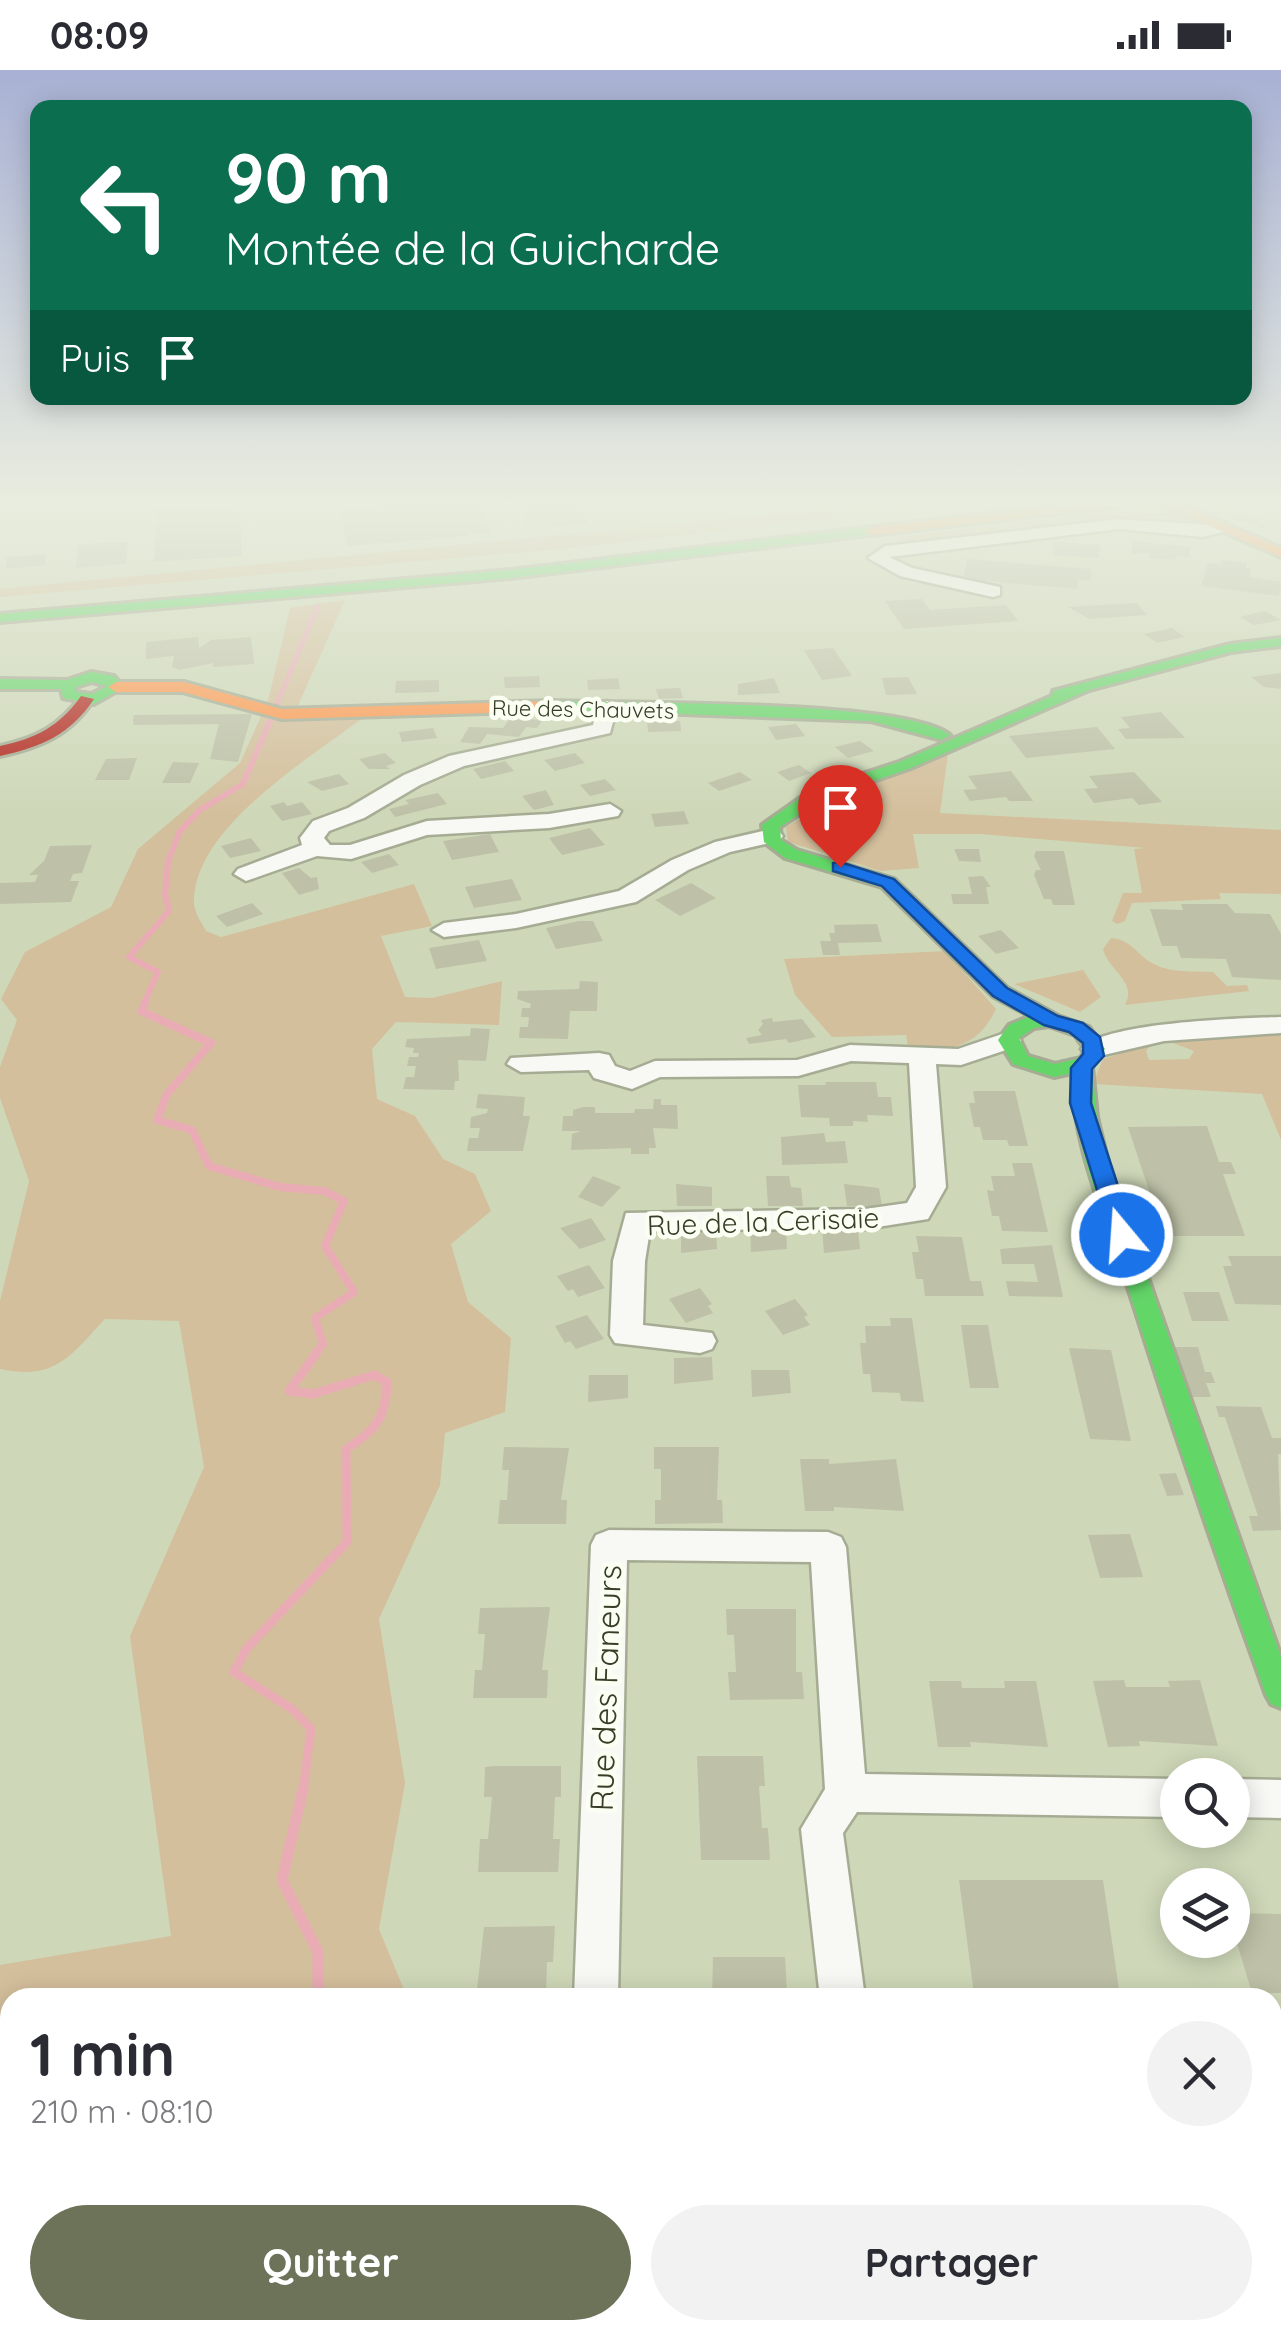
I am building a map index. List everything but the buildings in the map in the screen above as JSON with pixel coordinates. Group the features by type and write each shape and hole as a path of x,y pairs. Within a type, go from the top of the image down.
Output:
{"main road":[{"path":"0,618 154,605"},
{"path":"1088,1050 1051,1020 1000,992 888,882 791,854 770,836 771,825 779,817 934,743 1083,688 1230,648 1281,642"},
{"path":"0,684 78,692 76,720 66,729 0,752"},
{"name":"Rue des Chauvets","path":"78,692 106,695 116,687 184,687 275,713 530,705 884,718 934,743"},
{"path":"1000,992 1014,1044 1050,1071 1080,1103 1196,1467 1281,1696"},
{"path":"1014,1044 1029,1022 1051,1020"},
{"path":"1050,1071 1088,1050"},
{"path":"1080,1103 1088,1050"}],"street":[{"path":"314,847 312,838 321,826 356,813 457,761 493,750 568,740 602,729 607,706"},
{"path":"314,847 327,853 347,852 372,848 410,832 462,824 547,821 610,811"},
{"path":"444,930 516,921 628,896 680,865 723,847 770,836"},
{"path":"246,874 302,856 314,847"},
{"path":"1088,1050 1129,1038 1199,1028 1281,1025"},
{"path":"520,1064 598,1061 604,1072 632,1080 655,1069 798,1068 850,1053 961,1057 1014,1044"},
{"name":"Rue de la Cerisaie","path":"700,1341 626,1335 629,1261 637,1220 866,1219 916,1212 931,1187 922,1058"},
{"name":"Rue des Faneurs","path":"596,1988 608,1545 828,1547 846,1793"},
{"path":"841,1988 822,1829 846,1793 1160,1798"},
{"path":"1250,1798 1281,1799"}],"shaded area":[{"path":"343,605 292,719 365,716 259,797 213,848 199,875 194,903 206,931 221,937 414,884 432,926 381,936 405,997 432,998 502,981 499,1025 396,1022 372,1049 377,1099 415,1116 443,1159 475,1174 491,1211 451,1244 468,1302 511,1338 505,1412 445,1433 440,1485 379,1619 405,1783 379,1929 403,1988 0,1988 0,1965 171,1936 130,1636 204,1467 179,1321 105,1319 72,1354 49,1368 19,1372 0,1369 0,1301 29,1181 0,1098 0,1067 17,1020 1,999 25,952 111,907 138,849 240,763 268,701 290,608"},
{"path":"948,753 940,813 1281,830 1281,894 1219,893 1221,899 1132,903 1125,921 1117,924 1112,921 1123,893 1142,893 1134,849 1145,848 980,834 913,834 919,868 881,871 788,842 786,827 827,802"},
{"path":"1111,938 1124,942 1161,967 1213,972 1227,986 1247,985 1249,991 1125,1005 1128,989 1103,949"},
{"path":"945,951 996,1009 980,1033 961,1045 909,1052 906,1035 832,1037 795,995 784,959"},
{"path":"1083,970 1101,997 1080,1012 1014,984"},
{"path":"1281,1032 1281,1140 1262,1094 1093,1084 1103,1059 1152,1044 1146,1051 1149,1060 1189,1059 1194,1051 1168,1041"}],"waterway":[{"path":"269,723 318,606"},
{"path":"144,1003 158,972 129,957 169,911 165,895 168,861 180,831 200,810 243,784 270,721"},
{"path":"146,1001 141,1011 211,1043 167,1094 157,1120 192,1130 209,1166 280,1187 324,1191 344,1201 325,1246 354,1292 315,1318 323,1344 316,1353"},
{"path":"303,1791 311,1729 292,1709 234,1672 247,1648 347,1542 346,1449 372,1429 384,1405 387,1382 374,1375 313,1394 289,1391 318,1351"},
{"path":"303,1789 282,1880 318,1952 318,1988"}],"traffic: fast":[{"path":"0,618 153,605"},
{"path":"1058,694 1230,648 1281,642"},
{"path":"91,677 109,679 116,687 94,699 68,695 69,685 91,677"},
{"path":"0,684 69,685"},
{"path":"1051,1020 1000,992 888,883 791,854 773,842 771,825 816,795 905,765 1083,688"},
{"path":"553,706 871,716 920,726 942,735"},
{"path":"1051,1020 1082,1031 1095,1049 1089,1062 1054,1071 1020,1060 1008,1040 1012,1034 1026,1024 1051,1020"},
{"path":"1082,1067 1086,1117 1098,1167 1281,1695"}],"traffic: slow":[{"path":"116,687 184,687 282,714 553,706"}],"traffic: jam":[{"path":"0,751 50,736 69,721 86,699"}],"route":[{"path":"840,867 888,882 1000,992 1051,1020 1076,1027 1093,1042 1094,1056 1082,1068 1080,1103 1122,1235"}]}
